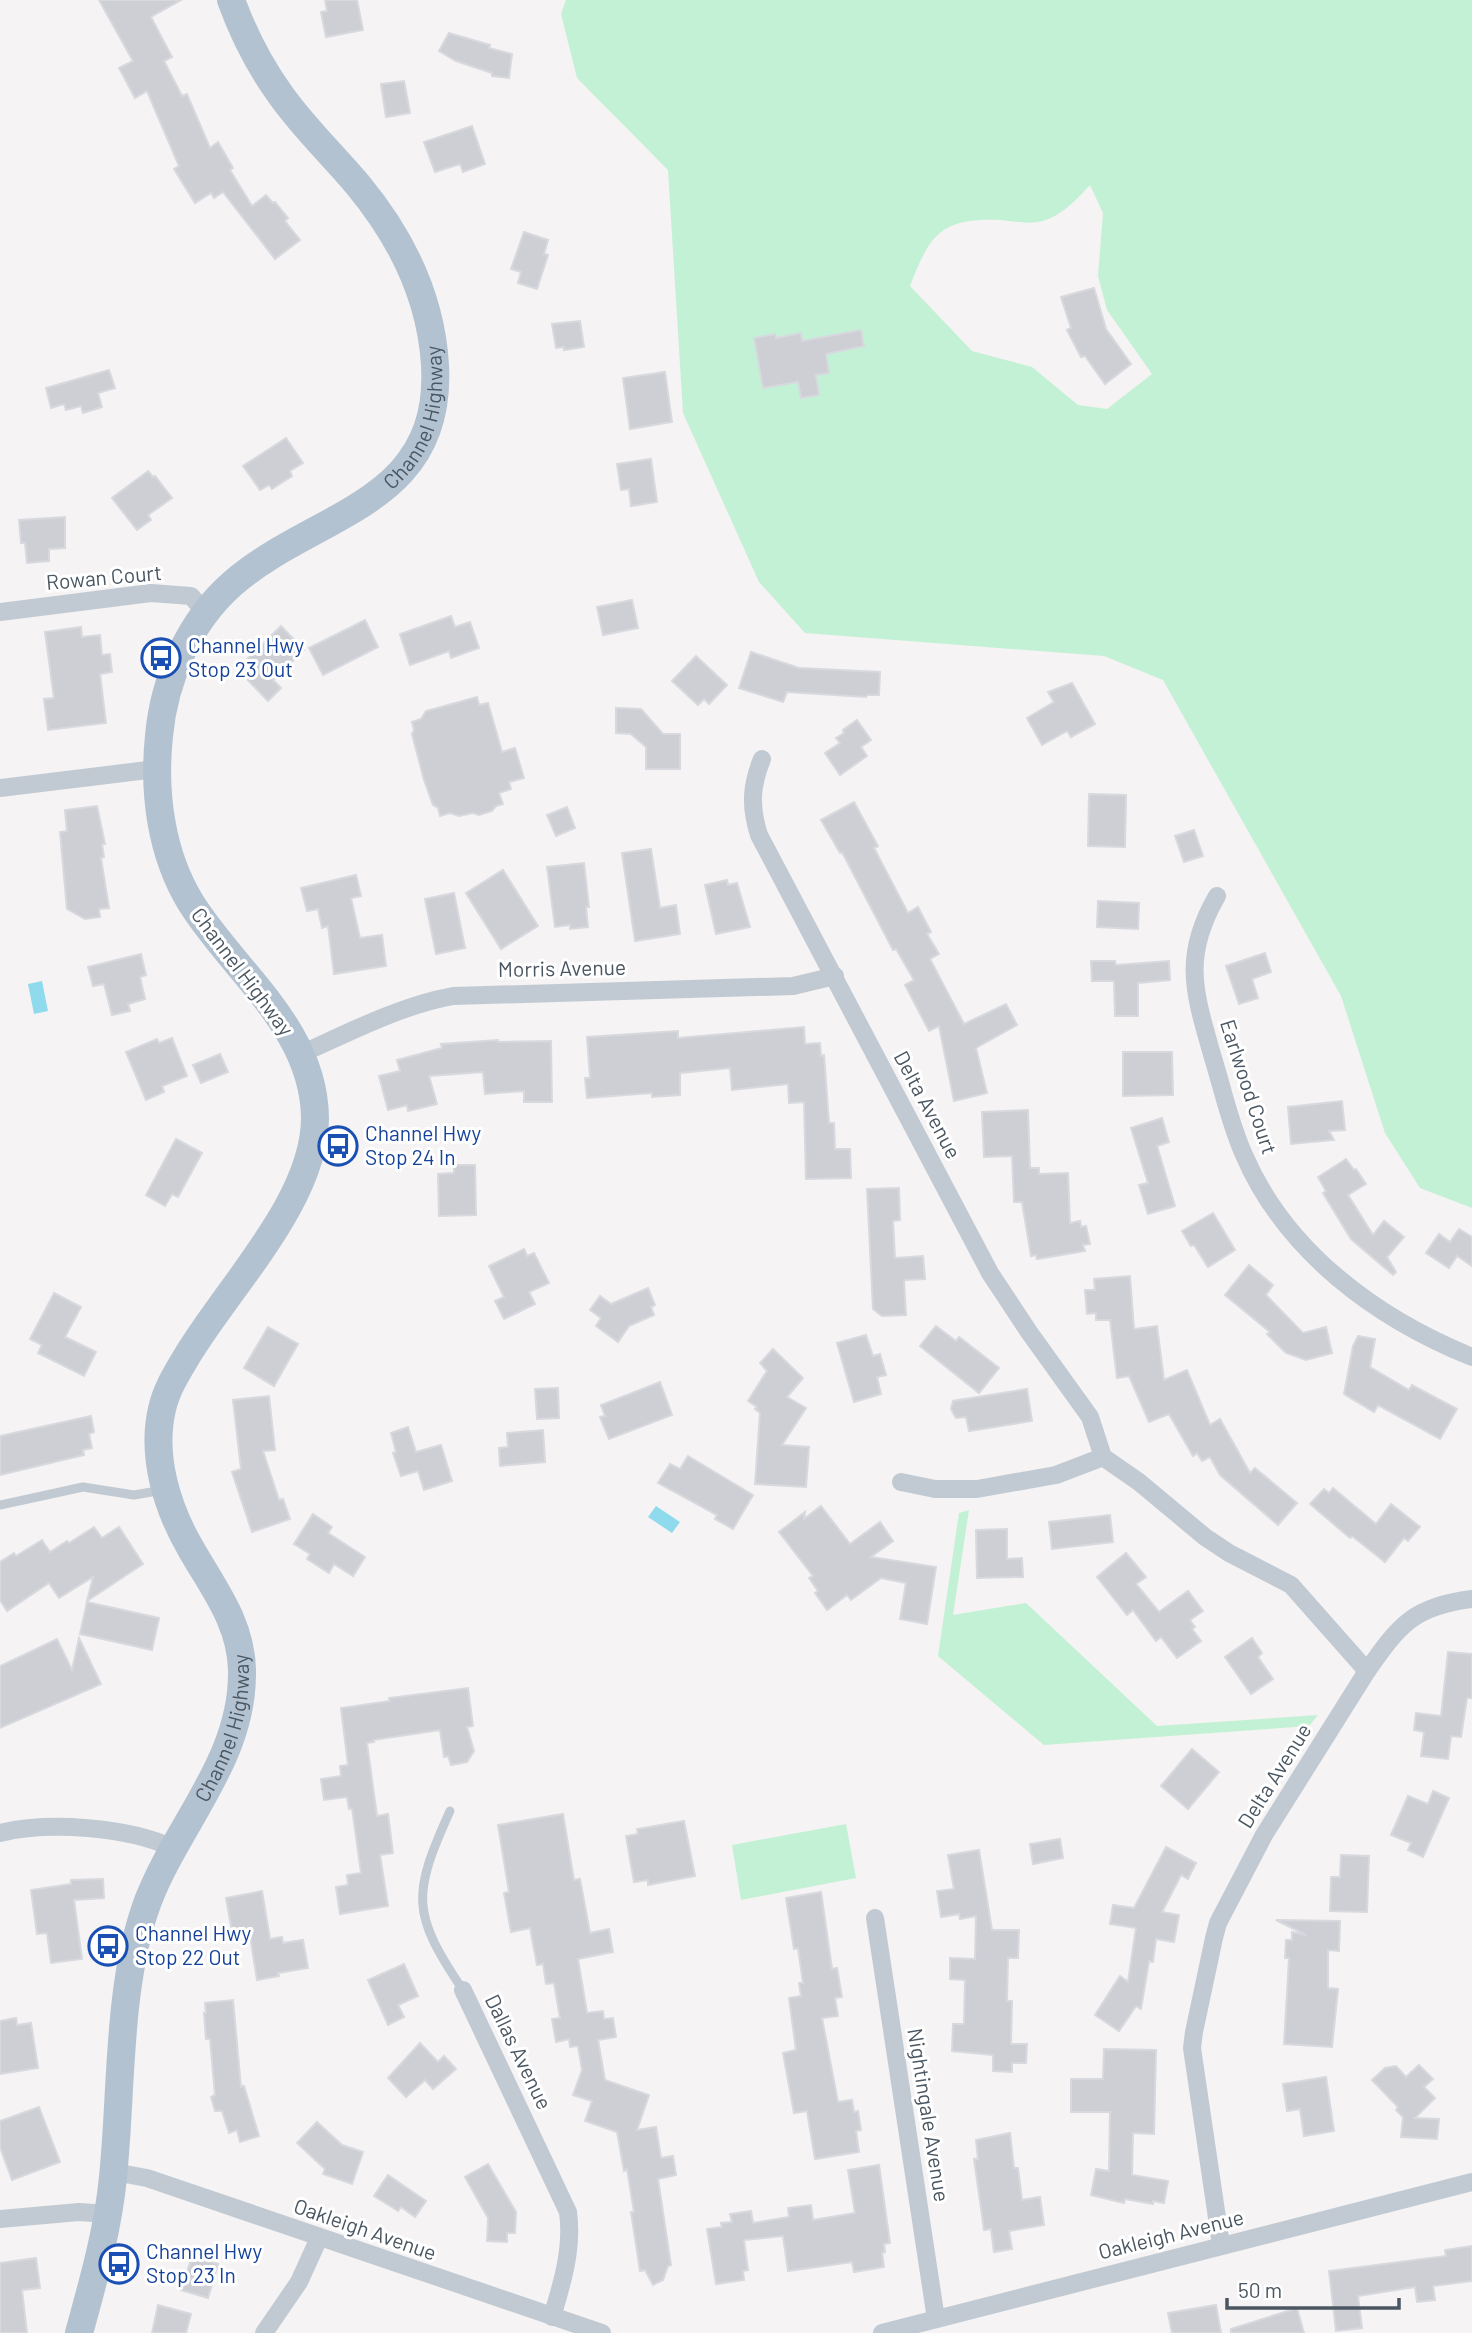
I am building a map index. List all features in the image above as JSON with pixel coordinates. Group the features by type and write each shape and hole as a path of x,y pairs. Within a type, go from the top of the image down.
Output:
{"main road":[{"name":"Channel Highway","path":"79,2333 109,2214 122,2048 134,1954 149,1898 173,1848 213,1779 230,1741 239,1706 242,1671 239,1642 233,1621 188,1545 166,1490 158,1445 162,1408 169,1387 197,1339 278,1222 294,1194 311,1153 314,1133 313,1095 301,1054 279,1016 217,940 188,898 177,875 164,836 156,769 160,725 169,684 187,641 206,612 225,589 245,573 351,512 395,478 424,440 432,412 435,386 430,321 420,286 405,255 360,187 281,96 256,55 231,0"}],"street":[{"name":"Rowan Court","path":"0,612 151,593 191,596 206,612"},
{"name":"Delta Avenue","path":"762,759 752,791 753,813 759,835 990,1273 1090,1417 1103,1457"},
{"path":"0,788 156,769"},
{"name":"Earlwood Court","path":"1217,896 1200,931 1195,952 1194,986 1238,1140 1255,1176 1291,1230 1321,1264 1392,1318 1429,1339 1472,1357"},
{"name":"Morris Avenue","path":"301,1054 387,1015 426,1001 453,996 793,986 835,976"},
{"path":"901,1482 935,1489 977,1489 1056,1475 1103,1457 1139,1482 1228,1553 1291,1584 1367,1671"},
{"name":"Delta Avenue","path":"1221,2245 1192,2048 1218,1923 1264,1836 1391,1636 1411,1618 1437,1605 1472,1599"},
{"path":"0,1833 45,1827 105,1830 152,1838 173,1848"},
{"name":"Nightingale Avenue","path":"875,1918 936,2319"},
{"name":"Dallas Avenue","path":"463,1990 568,2212 568,2249 562,2286 552,2317"},
{"name":"Oakleigh Avenue","path":"114,2172 147,2178 602,2333"},
{"name":"Oakleigh Avenue","path":"882,2333 1472,2182"},
{"path":"0,2219 79,2212 109,2214"},
{"path":"264,2333 299,2282 319,2238"}],"lane":[{"path":"0,1505 83,1487 134,1495 166,1490"},
{"name":"Dallas Avenue","path":"450,1811 429,1861 421,1899 430,1938 463,1990"}],"green space":[{"path":"566,0 1472,0 1472,1208 1420,1188 1385,1133 1341,996 1163,680 1104,656 805,633 759,582 683,413 668,170 577,78 561,14","holes":["1090,185 1103,213 1098,276 1107,310 1152,374 1107,409 1078,405 1032,367 972,351 910,286 924,253 940,233 951,226 980,220 1029,223 1046,220 1067,208"]},
{"path":"969,1510 953,1615 1026,1603 1157,1726 1318,1715 1309,1726 1044,1745 938,1656 959,1513"},
{"path":"846,1824 856,1878 741,1900 732,1845"}],"water":[{"path":"42,981 48,1011 34,1014 28,984"},
{"path":"656,1506 680,1522 672,1533 648,1517"}],"building":[{"path":"99,0 181,0 151,17 172,57 164,61 182,96 187,94 210,148 218,142 233,168 230,170 252,206 266,195 288,218 285,221 300,240 275,259 223,192 214,198 211,193 195,203 174,169 179,166 147,91 135,98 119,68 133,61"},
{"path":"325,0 357,0 363,30 326,37 321,12 327,11"},
{"path":"449,33 512,54 509,78 492,76 492,73 456,61 439,51"},
{"path":"404,81 410,113 386,117 381,84"},
{"path":"472,126 485,164 463,172 460,164 435,172 424,142"},
{"path":"524,232 548,240 544,254 548,255 537,289 518,283 521,272 511,269"},
{"path":"1094,288 1106,329 1131,364 1105,384 1085,356 1081,357 1067,330 1071,328 1061,297"},
{"path":"580,321 584,347 564,350 564,347 556,348 552,324"},
{"path":"861,330 864,346 826,354 829,373 816,375 819,395 801,398 798,382 763,388 754,338 775,334 776,338 801,333 802,341"},
{"path":"109,370 115,388 98,393 102,407 83,413 81,406 66,410 64,404 51,408 46,388"},
{"path":"665,372 672,422 630,429 623,378"},
{"path":"286,438 303,463 290,471 292,476 272,489 269,485 260,490 243,466"},
{"path":"651,459 657,502 631,506 629,489 621,490 617,464"},
{"path":"148,471 172,498 148,515 151,520 137,530 112,498"},
{"path":"65,517 65,548 49,549 49,561 27,563 25,543 21,543 19,520"},
{"path":"632,600 638,628 603,635 597,607"},
{"path":"451,616 455,627 470,622 479,648 451,658 449,651 410,665 400,634"},
{"path":"365,620 378,647 323,675 309,648"},
{"path":"281,626 304,650 273,680 281,688 268,701 237,669"},
{"path":"81,627 82,637 100,635 102,655 110,654 112,672 100,674 106,723 48,730 44,699 54,698 45,632"},
{"path":"751,652 799,668 880,672 879,695 866,697 787,692 783,702 739,688"},
{"path":"696,656 727,685 709,704 704,699 698,705 672,681"},
{"path":"1072,683 1095,724 1071,737 1067,731 1042,745 1027,718 1054,702 1048,692"},
{"path":"477,697 479,705 488,703 502,752 515,748 524,778 509,782 511,789 499,793 503,804 492,811 479,815 473,813 459,816 450,813 440,816 424,780 412,734 412,722 421,719 426,711"},
{"path":"616,708 641,709 663,734 680,734 680,769 646,769 646,747 631,734 616,733"},
{"path":"857,720 871,740 861,747 867,756 840,775 825,753 840,743 836,738"},
{"path":"1089,794 1126,795 1125,847 1088,846"},
{"path":"854,802 878,846 874,848 908,913 918,907 931,932 927,934 939,954 930,959 964,1024 1006,1004 1017,1025 976,1048 987,1093 954,1101 939,1026 929,1031 905,985 914,980 896,949 893,950 842,852 840,853 821,820"},
{"path":"97,806 105,844 102,844 104,857 101,858 109,908 99,909 100,917 85,919 67,909 60,832 67,831 65,810"},
{"path":"567,807 575,828 556,836 547,815"},
{"path":"1194,830 1203,856 1184,862 1175,836"},
{"path":"651,849 660,908 676,905 680,934 635,941 622,853"},
{"path":"584,863 589,907 586,907 588,927 555,927 547,867"},
{"path":"503,870 538,926 501,949 466,893"},
{"path":"356,875 361,896 351,898 360,938 382,935 386,966 334,974 328,926 322,928 318,909 307,911 301,888"},
{"path":"727,880 728,885 737,883 750,927 716,934 705,885"},
{"path":"454,893 465,948 436,954 425,899"},
{"path":"1098,901 1139,903 1138,929 1097,927"},
{"path":"1265,953 1271,972 1252,979 1258,998 1239,1004 1226,966"},
{"path":"141,954 146,975 140,977 145,999 128,1004 130,1011 112,1015 104,984 93,986 88,967"},
{"path":"1091,961 1115,961 1116,965 1169,961 1170,980 1138,983 1138,1016 1115,1016 1114,981 1092,981"},
{"path":"804,1027 805,1044 820,1043 821,1056 824,1055 829,1123 834,1123 835,1149 850,1149 851,1178 806,1179 804,1102 789,1103 788,1084 732,1090 730,1068 680,1073 680,1095 652,1097 652,1093 587,1098 585,1078 590,1078 587,1037 678,1031 678,1038"},
{"path":"172,1038 187,1076 162,1086 164,1092 146,1100 126,1052 157,1039 159,1043"},
{"path":"498,1040 551,1041 552,1102 524,1102 524,1091 485,1094 483,1072 429,1076 437,1104 408,1111 407,1105 388,1110 379,1076 400,1071 397,1060 442,1048 441,1044"},
{"path":"1123,1052 1172,1052 1173,1095 1123,1096"},
{"path":"220,1054 228,1072 201,1083 193,1065"},
{"path":"1342,1101 1345,1130 1329,1131 1334,1140 1291,1144 1288,1107"},
{"path":"1028,1110 1030,1168 1039,1168 1039,1174 1068,1173 1070,1223 1080,1221 1081,1227 1086,1226 1090,1244 1083,1245 1085,1251 1037,1259 1036,1255 1031,1256 1022,1202 1014,1202 1012,1156 984,1157 982,1112"},
{"path":"1162,1118 1169,1142 1157,1146 1175,1206 1148,1214 1139,1185 1148,1183 1131,1128"},
{"path":"176,1139 202,1153 178,1197 172,1194 165,1206 146,1195"},
{"path":"1346,1159 1366,1184 1348,1195 1373,1235 1384,1221 1404,1237 1387,1257 1396,1272 1393,1275 1351,1239 1323,1193 1326,1191 1318,1177"},
{"path":"454,1165 475,1165 476,1215 439,1216 438,1174 454,1173"},
{"path":"899,1188 900,1220 893,1221 895,1258 923,1256 925,1279 904,1280 906,1315 882,1316 873,1309 867,1189"},
{"path":"1213,1213 1235,1250 1208,1267 1182,1231"},
{"path":"1459,1229 1472,1237 1472,1266 1457,1256 1449,1268 1426,1253 1439,1234 1450,1242"},
{"path":"524,1249 527,1256 534,1253 549,1283 529,1292 535,1304 504,1319 495,1301 504,1297 489,1266"},
{"path":"1249,1265 1273,1285 1266,1295 1303,1333 1326,1327 1332,1353 1306,1360 1286,1353 1267,1334 1270,1332 1225,1295"},
{"path":"1130,1276 1134,1329 1157,1326 1164,1380 1187,1370 1210,1425 1220,1419 1250,1473 1255,1468 1297,1503 1278,1525 1220,1475 1210,1457 1202,1461 1197,1453 1193,1456 1169,1414 1149,1422 1129,1376 1117,1378 1110,1320 1096,1320 1096,1313 1087,1314 1085,1290 1095,1290 1094,1279"},
{"path":"648,1288 655,1305 651,1307 654,1315 629,1326 618,1342 596,1326 601,1318 590,1310 600,1296 611,1304"},
{"path":"54,1293 81,1307 65,1337 96,1352 84,1376 38,1353 42,1345 30,1339"},
{"path":"936,1326 956,1341 959,1337 999,1368 979,1393 920,1346"},
{"path":"268,1327 298,1344 274,1386 244,1368"},
{"path":"866,1335 873,1356 880,1354 886,1375 877,1377 881,1394 854,1402 837,1343"},
{"path":"1358,1336 1375,1339 1370,1367 1409,1390 1412,1385 1457,1409 1440,1439 1378,1405 1374,1412 1344,1394 1353,1346"},
{"path":"773,1349 803,1378 787,1397 806,1408 782,1445 809,1447 806,1487 755,1484 760,1413 755,1409 757,1407 748,1401 767,1371 760,1363"},
{"path":"660,1382 672,1415 609,1439 600,1417 605,1416 601,1405"},
{"path":"558,1388 559,1418 537,1419 535,1389"},
{"path":"1027,1389 1032,1421 969,1431 966,1417 956,1418 951,1409 953,1401"},
{"path":"269,1396 275,1450 263,1451 279,1500 283,1499 290,1519 252,1532 232,1472 241,1469 233,1400"},
{"path":"91,1416 94,1432 89,1434 92,1448 83,1450 84,1455 0,1475 0,1436"},
{"path":"408,1427 416,1452 441,1445 452,1481 424,1490 418,1471 401,1476 393,1453 396,1452 391,1433"},
{"path":"543,1430 545,1462 500,1466 499,1448 508,1447 507,1433"},
{"path":"688,1456 753,1495 733,1529 715,1519 717,1515 658,1483 670,1464 680,1469"},
{"path":"1333,1488 1376,1524 1391,1504 1420,1527 1408,1541 1404,1538 1385,1562 1352,1536 1350,1538 1310,1504 1324,1489 1329,1493"},
{"path":"821,1506 850,1544 880,1522 893,1541 871,1557 936,1567 927,1624 900,1619 906,1583 881,1578 851,1600 847,1595 827,1610 815,1593 818,1591 809,1578 813,1576 779,1532 805,1512 804,1519"},
{"path":"313,1514 332,1527 328,1533 365,1557 353,1576 334,1564 329,1573 307,1559 310,1554 294,1544"},
{"path":"1110,1515 1113,1542 1052,1549 1049,1522"},
{"path":"94,1527 102,1538 119,1527 143,1564 87,1601 93,1577 59,1598 49,1583 7,1611 0,1600 0,1562 14,1553 16,1556 42,1540 50,1552"},
{"path":"1007,1529 1007,1559 1022,1558 1023,1577 977,1578 976,1530"},
{"path":"1126,1553 1146,1577 1136,1584 1159,1612 1188,1591 1203,1611 1190,1620 1195,1627 1192,1629 1201,1641 1177,1658 1161,1637 1156,1641 1133,1610 1127,1615 1097,1577"},
{"path":"87,1602 159,1618 152,1650 80,1634"},
{"path":"79,1638 101,1684 0,1728 0,1666 57,1639 72,1670"},
{"path":"1252,1638 1262,1653 1258,1657 1273,1679 1251,1694 1225,1657"},
{"path":"1448,1652 1472,1654 1472,1698 1467,1698 1461,1737 1451,1736 1448,1759 1421,1756 1424,1732 1414,1730 1416,1713 1441,1716"},
{"path":"468,1688 473,1726 467,1727 474,1751 467,1762 451,1765 448,1756 444,1757 440,1730 367,1743 377,1816 388,1814 393,1853 380,1855 388,1906 340,1914 336,1887 348,1885 347,1875 361,1873 352,1808 349,1809 347,1797 324,1800 321,1779 341,1776 340,1766 348,1765 341,1708 390,1701 389,1698"},
{"path":"1192,1749 1219,1772 1188,1809 1161,1786"},
{"path":"1433,1791 1449,1798 1423,1857 1408,1850 1411,1843 1391,1835 1408,1796 1428,1804"},
{"path":"563,1814 574,1880 580,1879 590,1933 609,1929 613,1952 578,1959 587,2013 603,2011 604,2019 613,2018 616,2037 598,2040 605,2080 649,2095 637,2130 656,2127 661,2158 673,2156 676,2175 658,2179 671,2265 668,2266 663,2280 653,2285 645,2270 640,2271 627,2169 624,2171 617,2132 585,2121 592,2101 573,2095 582,2070 578,2046 570,2047 569,2039 556,2042 552,2019 560,2018 554,1983 546,1984 543,1964 537,1965 530,1928 511,1932 504,1893 509,1892 498,1825"},
{"path":"684,1821 695,1876 648,1885 648,1880 634,1882 626,1836 638,1834 637,1829"},
{"path":"1060,1839 1063,1858 1033,1864 1030,1844"},
{"path":"1166,1847 1196,1863 1188,1879 1181,1875 1162,1912 1179,1915 1174,1942 1156,1939 1153,1962 1149,1961 1141,2009 1136,2006 1119,2031 1095,2015 1120,1976 1128,1982 1136,1928 1110,1924 1113,1905 1134,1908"},
{"path":"979,1850 992,1930 1019,1930 1018,1958 1008,1958 1007,2001 1012,2001 1011,2044 1027,2044 1026,2063 1012,2063 1012,2072 993,2071 993,2055 952,2051 953,2024 964,2024 965,1980 950,1979 950,1958 975,1959 976,1916 960,1919 959,1914 941,1917 937,1891 954,1889 948,1855"},
{"path":"1341,1855 1369,1856 1367,1912 1330,1911 1331,1877 1340,1877"},
{"path":"103,1879 104,1898 74,1900 82,1959 51,1963 47,1933 37,1934 31,1890 71,1884 71,1880"},
{"path":"262,1891 270,1939 282,1937 283,1943 303,1940 308,1968 257,1980 249,1929 232,1932 226,1898"},
{"path":"821,1892 832,1969 837,1968 842,1997 835,1998 838,2016 822,2018 838,2102 852,2100 854,2112 858,2111 861,2130 856,2131 859,2152 815,2159 807,2111 794,2113 783,2053 796,2050 789,1998 801,1996 799,1983 803,1983 798,1948 794,1949 786,1898"},
{"path":"1276,1920 1340,1921 1339,1951 1328,1950 1328,1988 1338,1989 1332,2047 1284,2044 1289,1958 1285,1958 1286,1940 1292,1940 1292,1932 1306,1935"},
{"path":"404,1964 418,1996 398,2005 404,2017 388,2025 368,1980"},
{"path":"233,2000 241,2087 244,2086 259,2136 240,2142 237,2130 229,2133 222,2111 215,2111 211,2097 215,2095 210,2039 206,2039 204,2013 205,2003"},
{"path":"16,2018 17,2025 31,2023 38,2068 0,2074 0,2021"},
{"path":"420,2043 438,2062 444,2056 456,2069 433,2089 425,2080 406,2097 388,2078"},
{"path":"1104,2049 1156,2050 1154,2134 1133,2133 1132,2175 1168,2181 1164,2203 1153,2201 1153,2204 1125,2199 1124,2203 1091,2195 1096,2169 1109,2171 1110,2112 1071,2112 1071,2079 1103,2079"},
{"path":"1419,2065 1433,2079 1424,2087 1435,2098 1415,2118 1439,2119 1437,2139 1401,2137 1403,2117 1396,2110 1398,2107 1372,2080 1385,2068 1396,2066 1406,2077"},
{"path":"1326,2077 1334,2131 1304,2136 1300,2109 1287,2111 1283,2084"},
{"path":"39,2107 60,2162 12,2180 0,2147 0,2121"},
{"path":"317,2122 342,2145 363,2152 352,2184 323,2174 325,2169 297,2143"},
{"path":"1010,2133 1014,2168 1018,2168 1022,2200 1040,2197 1044,2225 1009,2231 1012,2249 994,2252 991,2229 984,2230 974,2159 978,2159 976,2140"},
{"path":"488,2164 516,2212 515,2233 507,2233 507,2242 487,2241 488,2218 465,2177"},
{"path":"879,2165 890,2243 884,2244 884,2267 854,2272 852,2262 788,2271 783,2236 744,2240 748,2270 743,2271 744,2280 716,2284 707,2229 722,2227 721,2223 732,2222 730,2214 751,2211 753,2223 789,2217 788,2208 811,2205 813,2220 855,2213 848,2170"},
{"path":"388,2175 426,2201 415,2217 401,2207 398,2211 374,2196"},
{"path":"1472,2246 1472,2281 1433,2286 1435,2300 1417,2302 1415,2287 1358,2296 1362,2328 1336,2331 1329,2271 1446,2256 1445,2250"},
{"path":"192,2257 218,2264 208,2298 181,2290"},
{"path":"36,2258 40,2288 22,2290 27,2333 0,2333 0,2263"},
{"path":"158,2305 191,2314 186,2333 152,2333"},
{"path":"1216,2305 1221,2333 1172,2333 1168,2313"},
{"path":"1297,2308 1304,2333 1231,2333 1231,2329"}],"place":[{"name":"Channel Hwy Stop 23 Out","path":"161,658"},
{"name":"Channel Hwy Stop 24 In","path":"338,1146"},
{"name":"Channel Hwy Stop 22 Out","path":"108,1946"},
{"name":"Channel Hwy Stop 23 In","path":"119,2264"}]}
